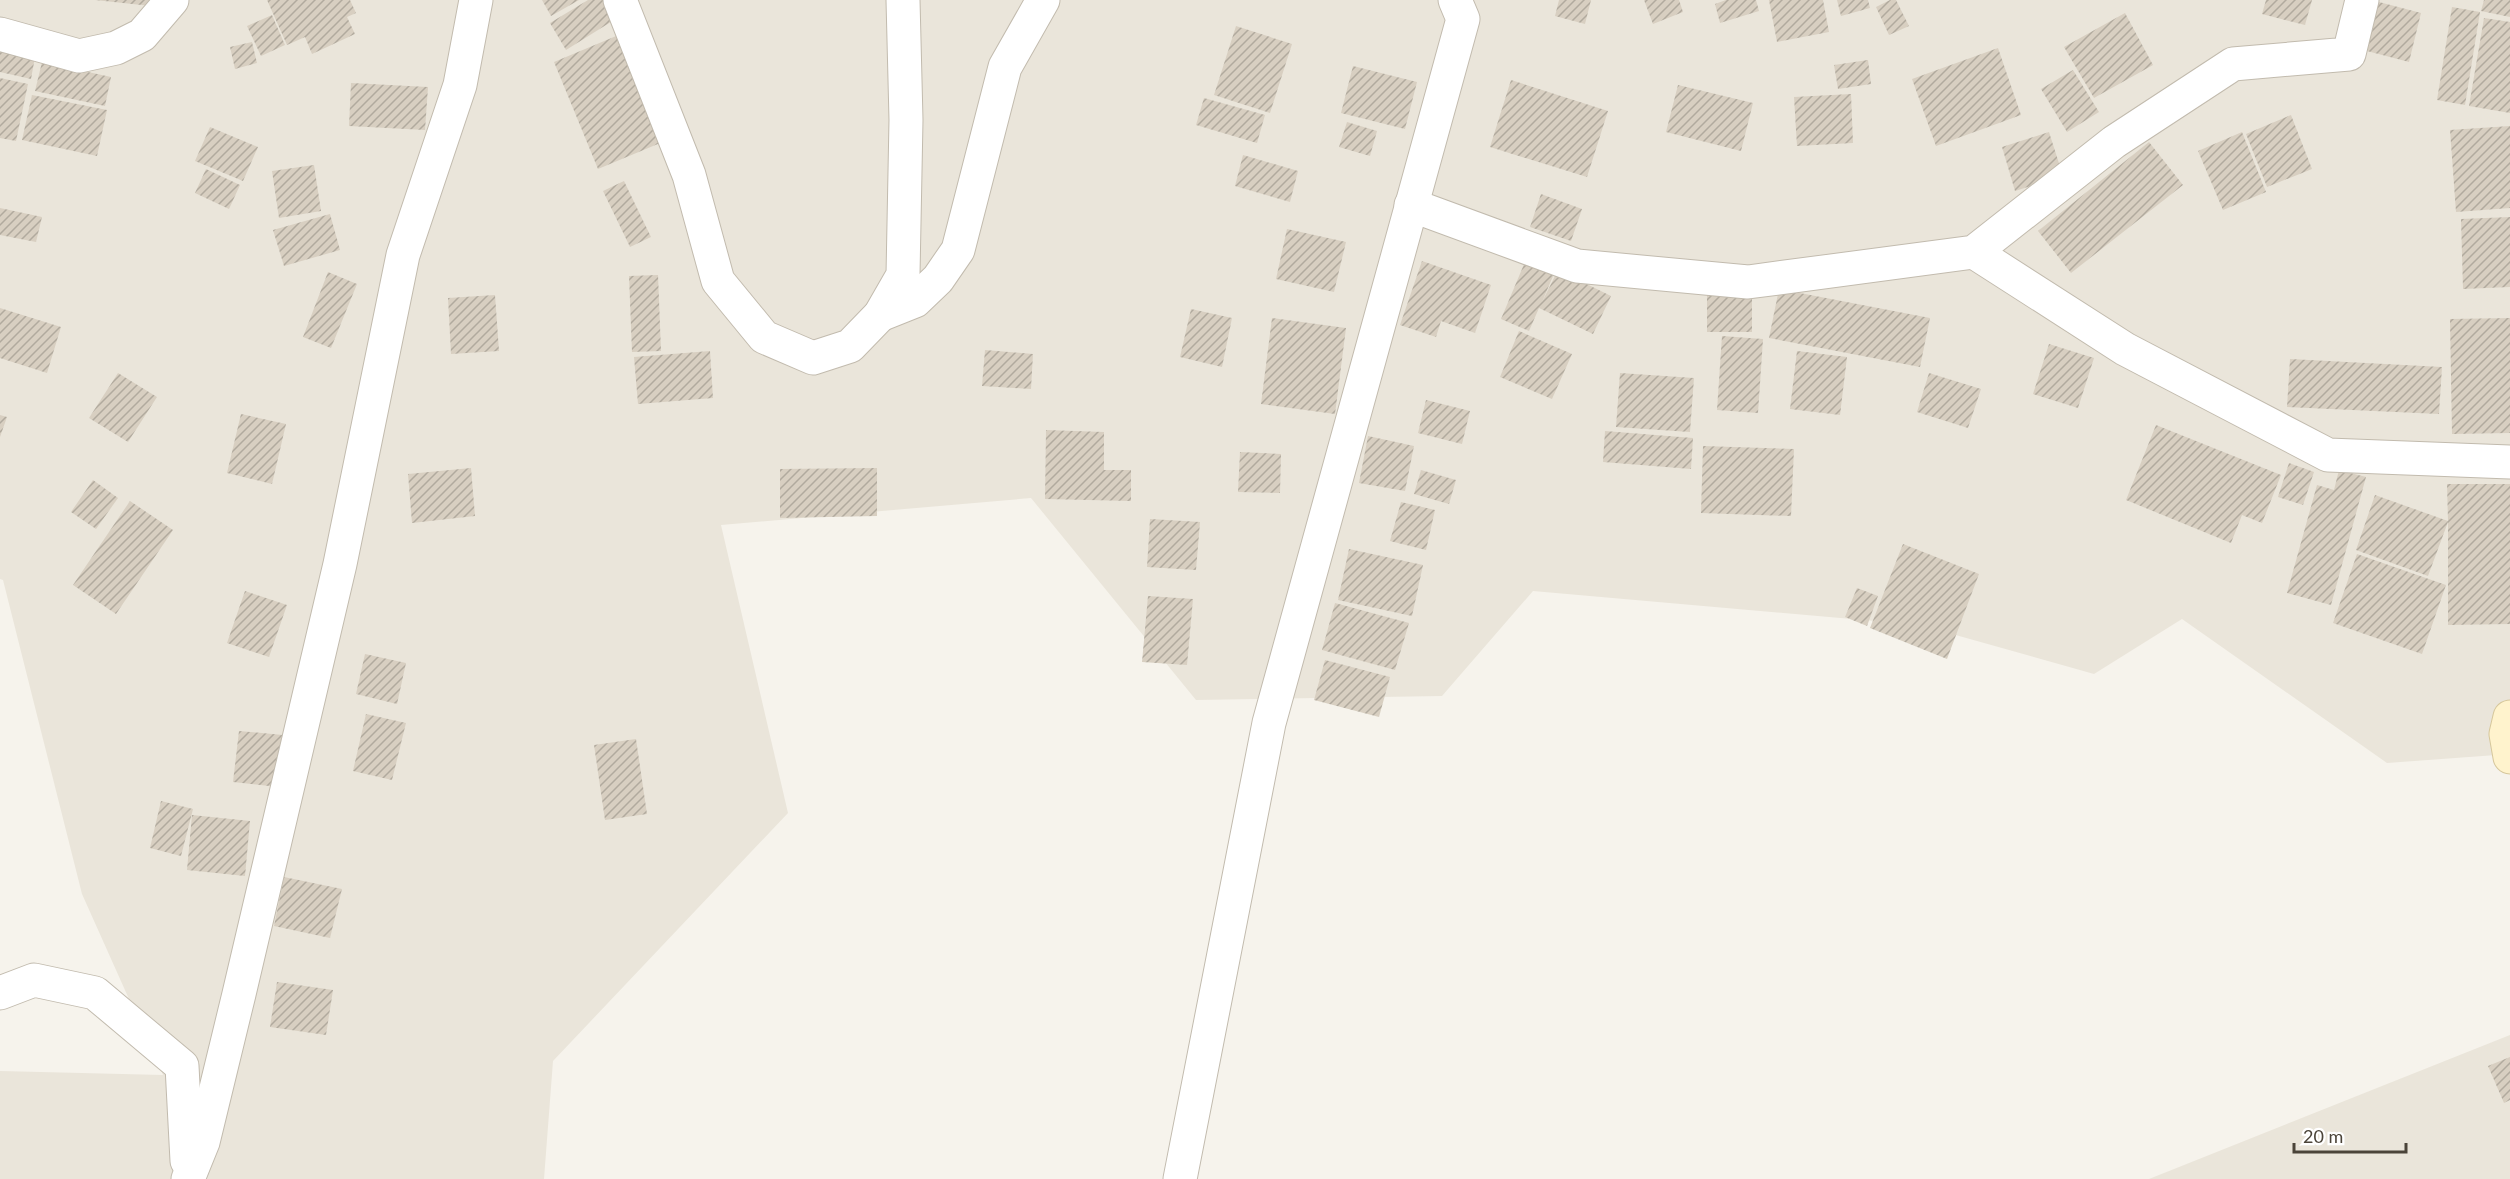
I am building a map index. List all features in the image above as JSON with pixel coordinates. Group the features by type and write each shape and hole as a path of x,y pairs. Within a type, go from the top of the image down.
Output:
{"street":[{"path":"0,34 79,56 116,48 142,35 172,0"},
{"path":"188,1179 203,1142 234,1017 340,564 403,255 460,85 476,0"},
{"path":"620,0 689,175 718,281 764,337 813,358 850,346 880,315 903,275 906,120 903,0"},
{"path":"880,315 915,301 938,279 958,250 1005,67 1043,0"},
{"path":"1179,1179 1269,723 1463,20 1455,0"},
{"path":"1411,205 1577,266 1748,282 1974,252 2114,142 2233,64 2349,54 2362,0"},
{"path":"1974,252 2125,349 2328,456 2510,462"},
{"path":"2510,717 2506,734 2510,758"},
{"path":"0,993 34,980 95,993 182,1066 188,1179"}],"shaded area":[{"path":"0,0 2510,0 2510,754 2387,763 2182,619 2094,674 1920,625 1533,591 1442,696 1196,700 1031,498 721,525 788,813 553,1061 544,1179 0,1179 0,1071 163,1075 82,894 3,580 0,579"},
{"path":"2510,1035 2510,1179 2149,1179"}],"building":[{"path":"95,0 153,0 151,6"},
{"path":"267,0 350,0 356,13 347,17 355,34 312,54 305,37 287,45"},
{"path":"542,0 579,0 551,16"},
{"path":"588,0 613,0 622,15 566,50 550,23"},
{"path":"1559,0 1591,0 1585,24 1555,16"},
{"path":"1644,0 1679,0 1683,12 1653,24"},
{"path":"1726,0 1756,0 1759,11 1720,23 1715,4"},
{"path":"1769,0 1823,0 1829,32 1777,42"},
{"path":"1837,0 1868,0 1870,8 1841,16"},
{"path":"1890,0 1896,0 1909,26 1889,35 1876,7"},
{"path":"2266,0 2312,0 2305,25 2262,14"},
{"path":"2484,0 2510,0 2510,17 2481,11"},
{"path":"2379,2 2421,13 2409,62 2367,51"},
{"path":"2452,7 2480,12 2465,105 2437,100"},
{"path":"2125,13 2153,65 2094,98 2064,47"},
{"path":"272,15 285,45 261,56 247,26"},
{"path":"2484,18 2510,22 2510,113 2469,106"},
{"path":"1236,26 1292,44 1270,113 1214,95"},
{"path":"621,34 665,141 598,169 554,62"},
{"path":"252,42 257,63 235,69 230,47"},
{"path":"1998,48 2021,115 1936,146 1912,79"},
{"path":"0,50 35,57 31,79 0,72"},
{"path":"1868,60 1871,84 1838,89 1834,65"},
{"path":"42,62 111,77 105,106 35,91"},
{"path":"1353,66 1417,82 1405,129 1341,113"},
{"path":"2073,70 2099,112 2067,132 2041,89"},
{"path":"0,78 28,84 16,141 0,138"},
{"path":"1511,80 1608,111 1587,177 1490,147"},
{"path":"351,83 428,87 425,130 349,126"},
{"path":"1678,85 1753,103 1741,151 1666,132"},
{"path":"1851,94 1853,143 1797,146 1794,97"},
{"path":"32,95 107,110 97,156 22,140"},
{"path":"1204,98 1265,115 1257,143 1196,125"},
{"path":"2291,115 2312,169 2267,187 2246,134"},
{"path":"1347,122 1377,131 1370,156 1339,147"},
{"path":"2510,126 2510,208 2456,212 2450,130"},
{"path":"210,127 258,147 243,181 195,161"},
{"path":"2049,132 2063,176 2015,191 2002,147"},
{"path":"2242,132 2266,192 2223,210 2198,151"},
{"path":"2149,142 2183,185 2071,273 2038,231"},
{"path":"1243,155 1298,171 1290,202 1235,186"},
{"path":"314,165 321,211 279,218 272,171"},
{"path":"206,169 240,185 229,209 195,193"},
{"path":"624,181 651,237 630,247 603,191"},
{"path":"1541,194 1582,209 1571,241 1530,227"},
{"path":"0,208 42,217 36,242 0,235"},
{"path":"330,214 340,250 284,266 273,230"},
{"path":"2510,217 2510,287 2463,289 2461,219"},
{"path":"1287,229 1346,242 1334,292 1276,279"},
{"path":"1527,257 1556,269 1542,302 1558,270 1611,296 1593,334 1539,308 1529,331 1501,319"},
{"path":"1422,261 1491,285 1475,333 1441,321 1436,337 1400,325"},
{"path":"328,272 357,284 331,348 303,337"},
{"path":"658,275 661,351 632,352 629,276"},
{"path":"1779,289 1930,318 1920,367 1769,338"},
{"path":"1707,292 1752,292 1752,332 1707,332"},
{"path":"495,295 499,351 451,354 448,298"},
{"path":"0,308 61,327 47,373 0,358"},
{"path":"1191,309 1232,318 1222,367 1180,357"},
{"path":"1272,318 1346,328 1335,414 1261,404"},
{"path":"2510,318 2510,433 2452,434 2450,319"},
{"path":"1519,331 1572,354 1552,399 1500,377"},
{"path":"1722,336 1763,339 1758,413 1717,410"},
{"path":"2049,344 2094,358 2078,408 2033,394"},
{"path":"985,350 1033,354 1031,389 982,386"},
{"path":"710,351 713,398 638,404 634,357"},
{"path":"1797,351 1847,357 1840,415 1790,409"},
{"path":"2290,359 2442,367 2439,414 2287,407"},
{"path":"118,373 157,397 128,442 89,418"},
{"path":"1620,373 1694,378 1690,432 1616,427"},
{"path":"1929,373 1981,389 1968,428 1917,412"},
{"path":"1426,400 1470,411 1462,444 1418,433"},
{"path":"241,414 286,424 272,484 227,473"},
{"path":"0,415 7,417 0,437"},
{"path":"2156,425 2281,475 2262,523 2242,515 2231,543 2126,500"},
{"path":"1046,430 1104,432 1104,470 1131,470 1131,501 1045,499"},
{"path":"1605,431 1693,438 1691,469 1603,462"},
{"path":"1368,436 1414,446 1405,491 1359,483"},
{"path":"1703,446 1794,449 1791,516 1701,513"},
{"path":"1240,452 1281,454 1280,493 1238,492"},
{"path":"2289,463 2314,472 2303,505 2278,497"},
{"path":"471,468 475,516 412,523 408,474"},
{"path":"877,468 877,516 780,518 780,469"},
{"path":"1421,470 1456,480 1449,504 1414,494"},
{"path":"2339,470 2366,477 2331,605 2287,593 2317,485 2334,490"},
{"path":"93,480 118,498 96,529 71,512"},
{"path":"2447,484 2510,484 2510,624 2448,625 2448,522 2428,576 2356,550 2375,495 2448,521"},
{"path":"130,501 173,530 116,614 73,585"},
{"path":"1401,502 1435,510 1426,550 1390,541"},
{"path":"1150,519 1200,522 1196,570 1147,567"},
{"path":"1903,544 1979,574 1947,659 1870,628"},
{"path":"1349,549 1423,565 1412,616 1338,600"},
{"path":"2357,554 2446,585 2422,654 2333,623"},
{"path":"1857,588 1878,596 1867,626 1845,617"},
{"path":"245,591 287,605 269,657 227,643"},
{"path":"1148,596 1193,599 1187,665 1142,662"},
{"path":"1335,603 1409,623 1395,670 1322,650"},
{"path":"365,654 406,663 397,704 356,694"},
{"path":"1325,660 1390,677 1379,717 1314,700"},
{"path":"366,714 406,723 392,780 353,771"},
{"path":"239,731 283,735 278,787 233,782"},
{"path":"636,739 647,814 605,820 594,745"},
{"path":"161,801 193,809 181,856 150,848"},
{"path":"192,815 250,821 245,876 187,870"},
{"path":"284,877 342,889 330,938 274,926"},
{"path":"277,982 333,990 326,1035 270,1027"},
{"path":"2510,1057 2510,1100 2504,1103 2488,1066"}]}
